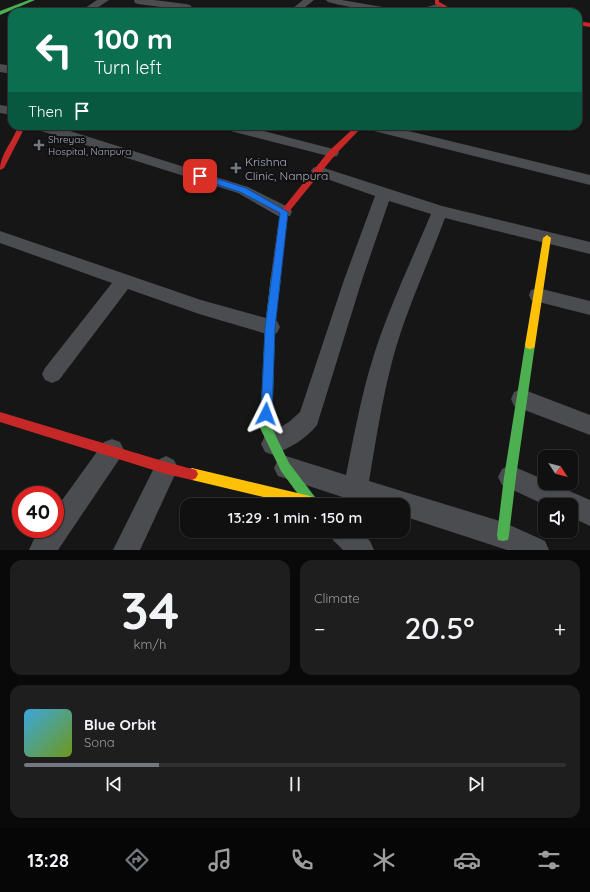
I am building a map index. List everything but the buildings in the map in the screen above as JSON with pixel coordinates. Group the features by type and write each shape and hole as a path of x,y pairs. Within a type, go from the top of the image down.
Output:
{"street":[{"path":"91,8 104,0"},
{"path":"299,8 309,0"},
{"path":"331,0 345,8"},
{"path":"21,8 36,1"},
{"path":"138,1 178,8"},
{"path":"0,168 19,130"},
{"path":"53,130 243,190 284,212"},
{"path":"243,130 332,153"},
{"path":"308,498 285,467 266,428 270,328 284,212 332,153 356,130"},
{"path":"387,130 590,180"},
{"path":"318,171 384,194 440,211 590,248"},
{"path":"273,444 292,434 305,424 309,418 353,280 384,194"},
{"path":"355,489 376,386 393,327 440,211"},
{"path":"0,237 200,307 270,328"},
{"path":"503,535 510,477 547,238"},
{"path":"52,374 125,280"},
{"path":"538,295 590,308"},
{"path":"522,399 590,425"},
{"path":"0,417 112,450 166,468 291,498"},
{"path":"42,550 112,450"},
{"path":"285,467 503,535 536,550"},
{"path":"126,550 166,468"},
{"path":"510,477 590,513"},
{"path":"349,538 361,550"}],"traffic: fast":[{"path":"13,8 33,0"},
{"path":"0,13 8,10"},
{"path":"276,276 270,327 266,428 285,467 309,498"},
{"path":"503,535 510,477 530,345"}],"traffic: slow":[{"path":"530,345 547,238"},
{"path":"192,474 293,498"}],"traffic: jam":[{"path":"437,0 437,3 447,8"},
{"path":"582,24 590,25"},
{"path":"0,168 20,130"},
{"path":"276,276 284,212 332,153 356,130"},
{"path":"0,417 166,468 192,474"}],"place":[{"name":"Shreyas Hospital, Nanpura","path":"39,145"},
{"name":"Krishna Clinic, Nanpura","path":"236,168"}],"route":[{"path":"200,176 243,190 284,212 270,328 266,414"}]}
